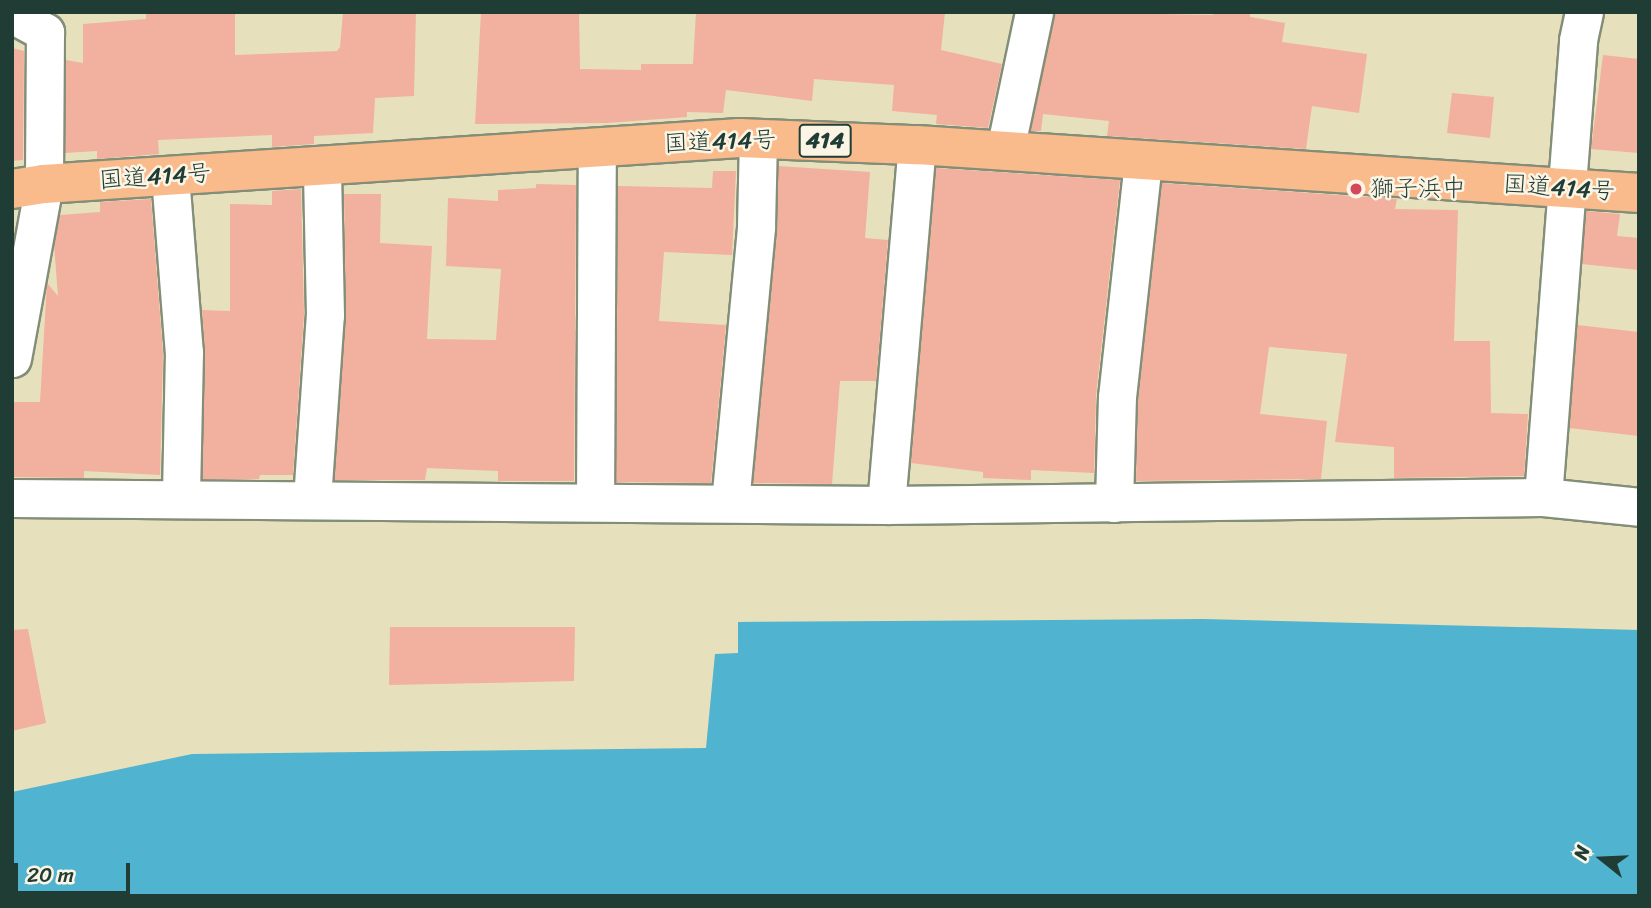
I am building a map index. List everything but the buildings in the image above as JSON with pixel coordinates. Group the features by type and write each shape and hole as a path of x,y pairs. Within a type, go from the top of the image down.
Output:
{"highway":[{"name":"国道414号","path":"28,187 758,139 1005,150 1639,193"}],"street":[{"path":"1005,150 1034,12"},
{"path":"1543,498 1578,40 1584,12"},
{"path":"12,13 45,32 12,358"},
{"path":"730,503 756,226 758,139"},
{"path":"886,505 917,145"},
{"path":"595,502 597,148"},
{"path":"1114,503 1117,397 1143,160"},
{"path":"312,499 325,315 322,166"},
{"path":"170,176 184,352 181,497"},
{"path":"12,498 181,497 886,505 1543,498 1639,507"}],"water":[{"path":"1203,619 1639,630 1639,896 12,896 12,792 192,754 706,748 715,654 738,653 738,622"}],"place":[{"name":"獅子浜中","path":"1356,189"}]}
